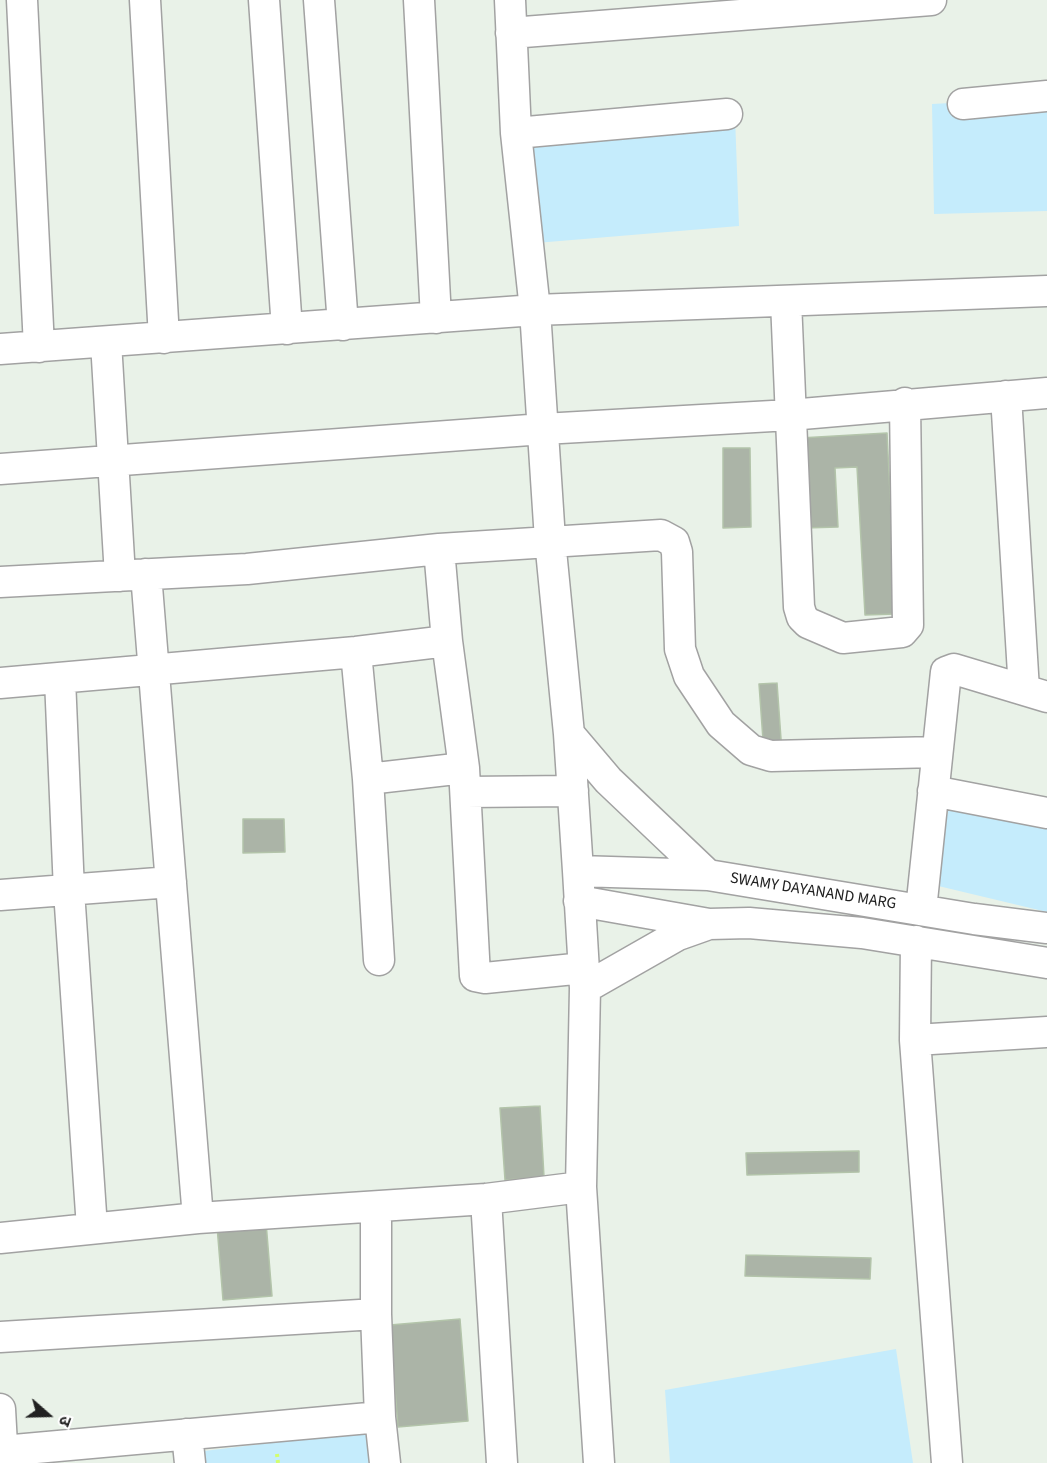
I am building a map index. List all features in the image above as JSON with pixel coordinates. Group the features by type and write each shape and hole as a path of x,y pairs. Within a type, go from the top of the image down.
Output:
{"street":[{"path":"22,0 39,347"},
{"path":"145,0 164,338"},
{"path":"264,0 287,329"},
{"path":"319,0 343,325"},
{"path":"419,0 436,318"},
{"path":"510,0 516,133 535,310 550,540 569,734 578,871 584,978 581,1187 599,1463"},
{"path":"511,33 932,0"},
{"path":"963,104 1047,96"},
{"path":"516,133 727,114"},
{"path":"0,349 535,310 1047,291"},
{"path":"786,302 802,617 832,635 851,638 902,632 908,625 905,403"},
{"path":"106,342 114,461 133,575 154,670 198,1218"},
{"path":"0,469 543,429 790,415 905,403 1047,393"},
{"path":"921,910 946,672 954,669 1036,693 1006,396"},
{"path":"0,582 247,569 440,549 550,540 661,535 674,542 677,552 680,649 689,676 721,724 751,750 771,756 937,752"},
{"path":"440,549 447,641 465,780 475,976 485,978 584,978 678,935 709,924"},
{"path":"0,683 356,652 447,641"},
{"path":"356,652 368,779 379,960"},
{"path":"60,679 69,891 92,1228"},
{"path":"569,734 608,780 708,875"},
{"path":"368,779 465,780 573,791"},
{"path":"933,790 1047,813"},
{"name":"SWAMY DAYANAND MARG","path":"578,871 708,875 1047,928"},
{"path":"0,895 171,882"},
{"name":"SWAMY DAYANAND MARG","path":"579,901 709,924 774,925 862,933 1047,963"},
{"path":"916,941 915,1040 947,1463"},
{"path":"915,1040 1047,1032"},
{"path":"0,1238 198,1218 486,1199 581,1187"},
{"path":"486,1199 502,1463"},
{"path":"376,1207 376,1314 380,1417 385,1463"},
{"path":"0,1337 376,1314"},
{"path":"0,1409 3,1457 112,1452 187,1434 380,1417"},
{"path":"187,1434 190,1463"}],"shaded area":[{"path":"1047,98 1047,211 934,214 932,104"},
{"path":"735,116 739,226 536,243 529,132"},
{"path":"951,800 1047,825 1047,912 930,884"},
{"path":"896,1349 913,1463 670,1463 665,1390"},
{"path":"384,1429 385,1463 197,1463 196,1452"}],"building":[{"path":"887,433 896,614 865,615 857,467 835,468 838,527 804,528 800,438"},
{"path":"723,448 750,448 751,527 723,528"},
{"path":"777,683 782,753 764,754 759,684"},
{"path":"243,819 284,819 285,852 243,853"},
{"path":"540,1106 544,1177 505,1180 500,1108"},
{"path":"859,1151 859,1172 747,1175 746,1153"},
{"path":"266,1222 272,1296 223,1300 217,1226"},
{"path":"746,1255 871,1258 870,1279 745,1276"},
{"path":"460,1319 468,1421 398,1427 390,1325"}]}
